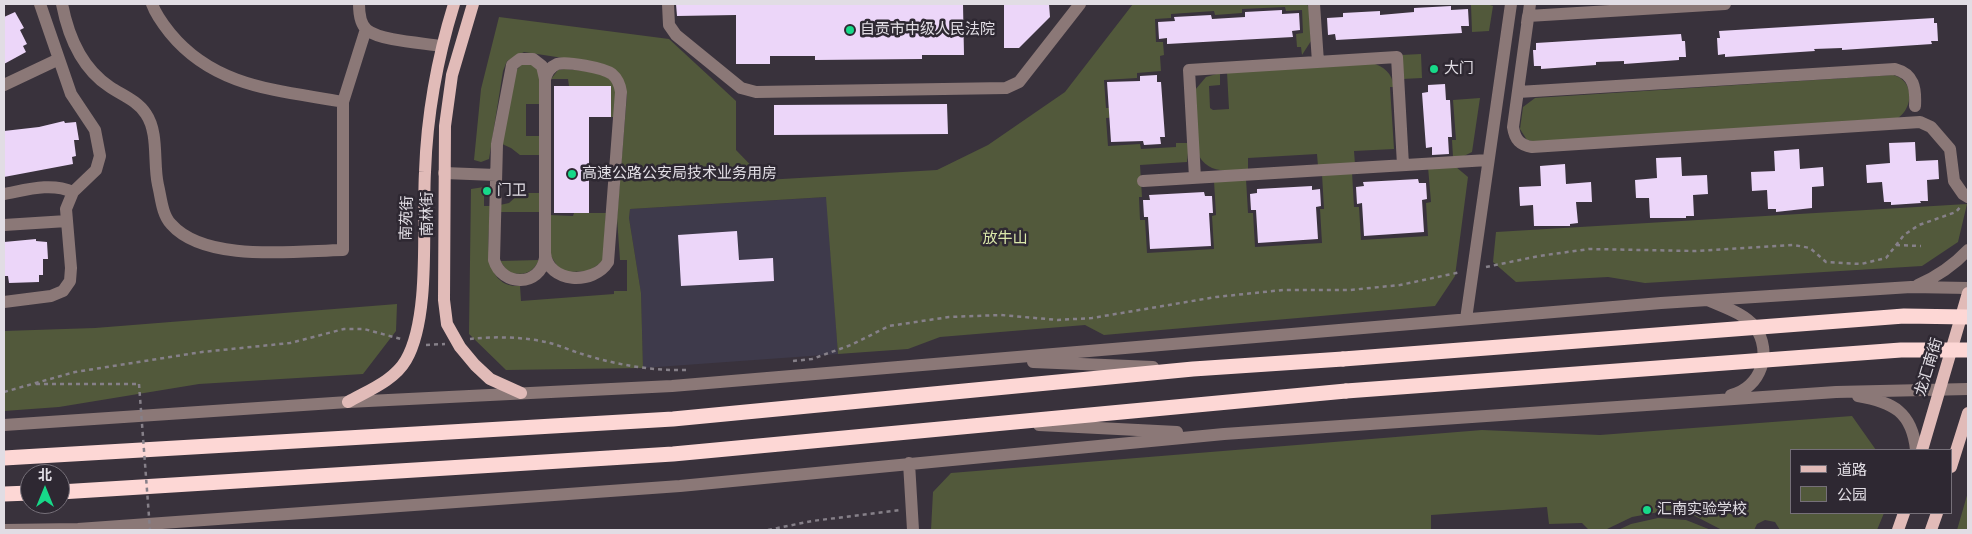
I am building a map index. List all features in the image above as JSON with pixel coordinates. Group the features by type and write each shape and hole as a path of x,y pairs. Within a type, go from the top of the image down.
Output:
{"highway":[{"path":"4,458 673,418 1193,369 1904,316 1968,317"},
{"path":"70,491 673,454 1346,391 1901,350 1968,350"},
{"path":"4,494 20,493"}],"main road":[{"name":"南苑街","path":"348,402 388,379 405,362 418,330 421,303 428,126 441,46 454,4"},
{"name":"南林街","path":"473,4 452,75 445,126 444,300 447,324 475,365 490,379 521,393"},
{"name":"龙汇南街","path":"1922,449 1938,390 1968,293"},
{"path":"1952,464 1968,413"},
{"path":"1898,530 1904,514"},
{"path":"1931,530 1937,514"}],"street":[{"path":"4,302 51,296 64,291 70,281 71,268 66,209 73,192 96,170 100,156 95,130 71,94 40,4"},
{"path":"62,4 67,32 89,68 108,86 133,101 146,113 152,126 157,178 162,205 170,223 184,236 208,246 233,251 343,250 344,102 366,29"},
{"path":"152,4 156,15 183,48 220,74 255,86 344,102"},
{"path":"359,4 360,16 366,29 377,35 441,46"},
{"path":"668,4 670,25 676,35 741,88 756,92 1006,88 1019,82 1080,4"},
{"path":"1314,4 1318,62"},
{"path":"1466,319 1510,4"},
{"path":"1522,56 1530,4"},
{"path":"1725,4 1528,16 1513,127 1517,141 1522,145 1532,147 1923,123 1931,127 1950,149 1954,181 1963,194 1968,197"},
{"path":"1195,178 1189,70 1397,57 1403,165"},
{"path":"520,280 529,279 537,274 544,263 545,253 545,79 542,66 530,58"},
{"path":"530,58 609,72 617,80 621,92 610,258 605,268 598,273 520,280 504,276 495,263 497,144 510,68 520,59 530,58"},
{"path":"4,85 59,59"},
{"path":"545,79 552,67 564,64"},
{"path":"1518,92 1895,70 1902,71 1912,80 1916,95 1915,106 1909,123"},
{"path":"1915,106 1923,123"},
{"path":"1143,181 1488,160"},
{"path":"444,174 496,175"},
{"path":"4,194 48,187 59,187 73,192"},
{"path":"4,225 67,221"},
{"path":"1911,288 1937,276 1955,264 1968,250"},
{"path":"545,253 546,261 553,271 569,277"},
{"path":"4,425 348,402 709,383 1706,300 1911,288 1968,288"},
{"path":"1706,300 1742,316 1755,327 1762,343 1763,356 1763,363 1757,378 1750,387 1736,394 1712,400"},
{"path":"980,360 1193,369"},
{"path":"4,530 78,529 680,486 1224,434 1836,392 1968,389"},
{"path":"1836,392 1893,406 1910,424 1916,449"},
{"path":"994,423 1224,434"},
{"path":"909,463 913,530"}],"path":[{"path":"788,362 812,359 851,345 889,326 950,317 1001,315 1058,320 1092,318 1216,297 1274,290 1350,290 1400,285 1539,256 1589,250 1695,251 1794,245 1810,248 1826,262 1861,264 1886,258 1904,235 1919,225 1956,212 1968,197"},
{"path":"1896,245 1921,246"},
{"path":"4,392 75,372 155,358 290,343 344,329 364,329 427,345 489,338 549,343 623,365 664,371 697,370"},
{"path":"32,384 139,384 150,530"},
{"path":"768,530 812,521 912,508"}],"shaded area":[{"path":"827,197 838,354 643,368 641,293 629,218 630,209"}],"green space":[{"name":"放牛山","path":"1133,4 1307,4 1309,8 1311,41 1302,55 1301,47 1297,47 1296,34 1303,33 1302,10 1286,11 1285,7 1242,9 1242,13 1215,15 1214,11 1171,14 1171,18 1155,19 1156,42 1163,42 1164,55 1160,56 1161,71 1137,73 1137,78 1104,80 1106,108 1116,108 1117,117 1106,118 1108,146 1140,144 1141,149 1176,147 1176,143 1189,143 1187,162 1140,165 1142,197 1139,197 1140,220 1145,220 1147,253 1214,249 1212,216 1216,215 1214,181 1246,179 1248,213 1253,213 1255,247 1322,243 1320,209 1324,209 1322,174 1352,172 1354,207 1359,207 1361,240 1428,236 1426,203 1431,202 1428,167 1456,167 1468,177 1455,276 1435,306 1104,335 1085,325 940,337 908,349 838,354 826,197 630,209 629,218 641,293 643,368 506,370 469,334 471,189 484,187 484,206 490,206 489,243 492,268 498,278 507,284 520,286 521,301 614,294 614,291 627,291 627,260 620,260 617,218 627,94 602,64 524,52 507,61 503,71 489,159 481,162 474,160 481,89 499,17 669,39 736,101 736,150 765,180 937,170 988,145 1065,92"},
{"path":"1487,4 1493,6 1489,31 1472,32 1471,5"},
{"path":"1421,54 1422,78 1402,79 1401,55"},
{"path":"1371,63 1387,71 1393,82 1394,87 1390,87 1394,149 1354,151 1355,164 1318,166 1317,154 1248,158 1248,170 1227,171 1214,169 1203,162 1199,156 1195,90 1206,77 1220,73 1220,85 1209,86 1210,108 1213,110 1229,109 1227,72"},
{"path":"521,65 534,65 539,72 540,104 526,104 526,136 540,136 540,155 520,155 502,144 514,73"},
{"path":"558,70 594,72 608,78 616,91 614,117 611,117 611,86 569,86 568,79 551,79"},
{"path":"1893,75 1905,82 1909,94 1907,107 1898,118 1537,142 1527,140 1520,129 1523,107 1535,98"},
{"path":"1480,98 1472,152 1464,156 1453,157 1452,140 1456,140 1453,100"},
{"path":"520,193 540,193 540,212 500,212 500,205 509,203"},
{"path":"1967,204 1958,242 1922,266 1645,283 1608,277 1516,282 1493,262 1496,232"},
{"path":"574,213 606,213 603,261 589,271 569,272 559,269 551,256 550,215 573,216"},
{"path":"539,260 530,271 519,274 509,273 500,261"},
{"path":"397,304 396,331 363,374 199,384 59,407 4,411 4,331 95,328"},
{"path":"1852,416 1875,449 1790,449 1790,514 1884,514 1877,530 1780,530 1775,522 1765,520 1757,524 1754,530 1722,530 1695,516 1659,512 1632,517 1605,530 1589,530 1582,523 1549,524 1547,507 1431,515 1431,530 931,530 933,492 951,473 1482,430 1600,435"},
{"path":"1968,492 1968,530 1957,530"},
{"path":"1658,518 1686,520 1711,530 1618,530 1631,524"}],"building":[{"name":"自贡市中级人民法院","path":"676,4 963,4 964,55 922,55 922,59 815,60 815,56 770,56 770,64 736,64 736,15 677,16"},
{"path":"1004,4 1049,4 1050,17 1019,48 1004,48"},
{"path":"1451,6 1451,10 1468,9 1469,26 1461,26 1462,33 1336,40 1335,34 1328,35 1327,18 1343,17 1343,13 1380,11 1380,15 1414,12 1414,8"},
{"path":"1282,10 1282,14 1299,13 1300,30 1292,31 1293,37 1167,44 1167,38 1159,39 1158,22 1175,21 1174,17 1211,15 1212,19 1245,17 1245,12"},
{"path":"15,12 24,28 20,30 27,44 23,46 26,52 4,64 4,17"},
{"path":"1934,18 1934,23 1937,23 1938,41 1931,41 1932,44 1842,50 1842,48 1814,49 1815,51 1725,57 1725,54 1718,55 1717,38 1720,38 1719,31"},
{"path":"1681,34 1682,41 1685,41 1686,57 1679,57 1679,60 1624,64 1624,61 1596,62 1596,65 1541,69 1541,66 1534,66 1533,50 1536,50 1536,43"},
{"path":"1157,75 1157,82 1161,82 1165,137 1160,137 1161,144 1144,145 1143,141 1111,142 1107,82 1140,81 1140,76"},
{"path":"1445,84 1446,100 1450,100 1452,137 1448,137 1449,154 1432,155 1432,147 1426,148 1422,93 1428,92 1428,85"},
{"path":"554,86 611,86 611,117 589,117 589,213 554,213"},
{"path":"947,104 948,134 774,135 774,105"},
{"path":"64,121 65,123 76,122 79,140 74,140 76,156 72,157 73,164 4,177 4,131 39,127"},
{"path":"1915,142 1916,161 1938,160 1939,179 1927,180 1928,201 1891,205 1891,202 1884,202 1882,182 1867,183 1866,165 1890,163 1889,143"},
{"path":"1799,149 1800,169 1823,167 1824,186 1812,187 1812,208 1776,212 1776,209 1768,209 1767,190 1752,191 1751,172 1775,171 1774,151"},
{"path":"1681,157 1682,176 1707,175 1708,194 1693,195 1694,216 1686,216 1686,218 1650,218 1649,198 1636,198 1635,180 1657,178 1656,158"},
{"path":"1565,164 1566,184 1591,182 1592,202 1576,202 1578,223 1570,224 1570,226 1534,226 1533,205 1520,206 1519,187 1541,186 1540,166"},
{"path":"1418,179 1419,183 1426,183 1427,199 1422,200 1424,232 1364,236 1362,203 1357,204 1356,187 1364,186 1363,182"},
{"path":"1312,186 1312,190 1320,189 1321,206 1316,207 1318,239 1258,243 1256,210 1251,210 1250,194 1257,193 1257,189"},
{"path":"1204,192 1205,196 1212,196 1213,213 1209,213 1211,246 1150,249 1148,217 1144,217 1143,200 1150,200 1149,195"},
{"path":"737,231 739,260 773,258 774,281 681,286 678,235"},
{"path":"36,239 36,241 47,242 48,259 43,259 43,275 39,275 39,282 9,283 8,276 4,276 4,242"}],"place":[{"name":"自贡市中级人民法院","path":"850,30"},
{"name":"大门","path":"1434,69"},
{"name":"高速公路公安局技术业务用房","path":"572,174"},
{"name":"门卫","path":"487,191"},
{"name":"汇南实验学校","path":"1647,510"}]}
